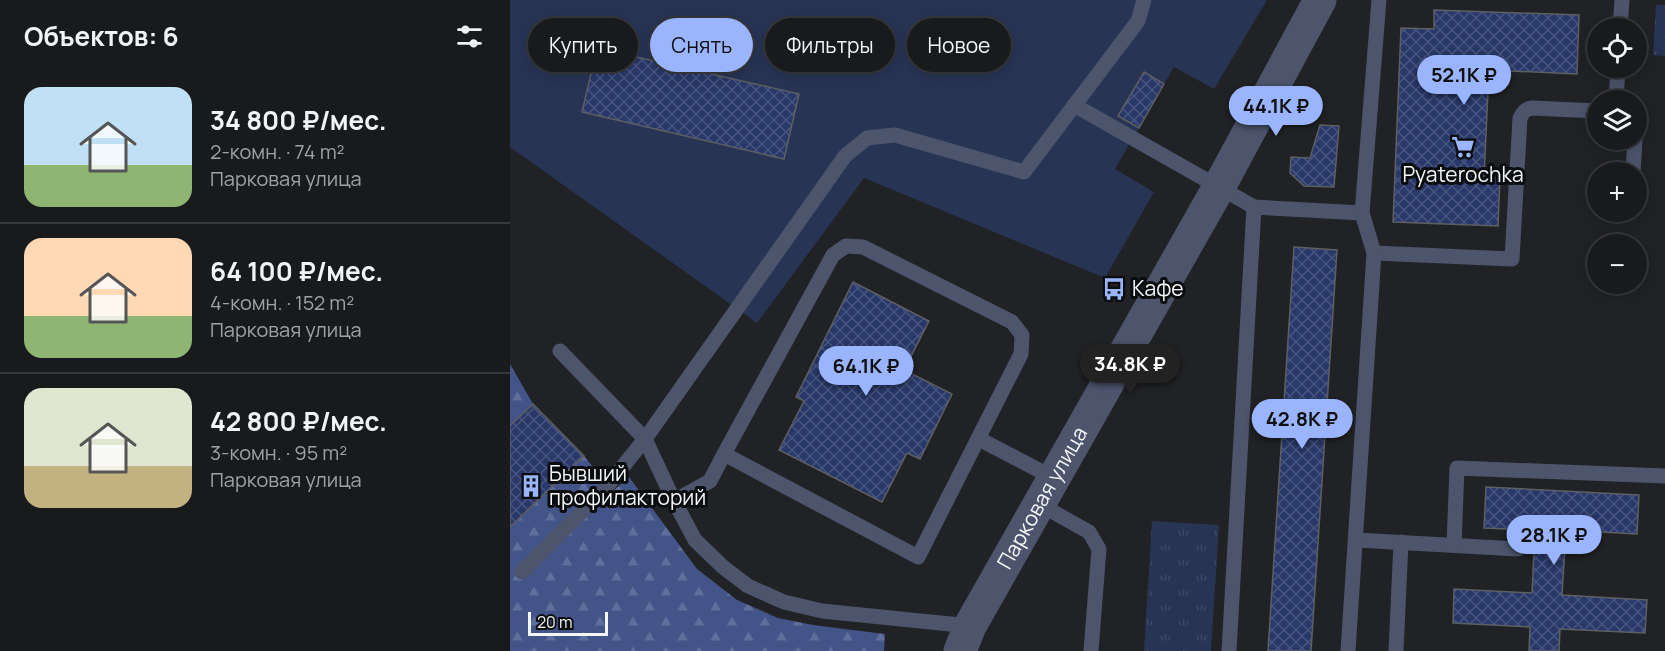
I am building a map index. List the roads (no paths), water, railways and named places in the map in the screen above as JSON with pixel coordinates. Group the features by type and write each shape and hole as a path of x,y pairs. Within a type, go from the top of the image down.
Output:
{"street":[{"name":"Парковая улица","path":"965,639 1046,491 1220,187 1320,0"}],"lane":[{"path":"522,572 608,485 645,440 845,156 867,138 895,135 1024,172 1138,21 1144,0"},
{"path":"1348,651 1374,253 1362,213 1379,0"},
{"path":"1621,18 1622,0"},
{"path":"1074,105 1254,207 1362,213"},
{"path":"1374,253 1512,259 1522,112 1527,108 1587,110"},
{"path":"1229,651 1254,207"},
{"path":"674,501 710,481 724,454 833,255 846,246 863,247 1012,322 1022,335 1022,354 918,557 724,454"},
{"path":"560,351 645,440 695,540 723,567 748,586 784,602 965,639"},
{"path":"979,439 1046,491 1089,532 1099,549 1091,651"},
{"path":"1454,545 1457,468 1665,476"},
{"path":"1356,540 1518,549"},
{"path":"1396,651 1401,542"}],"place":[{"name":"Pyaterochka","path":"1463,147"},
{"name":"Кафе","path":"1114,289"},
{"name":"Бывший профилакторий","path":"531,486"}]}
